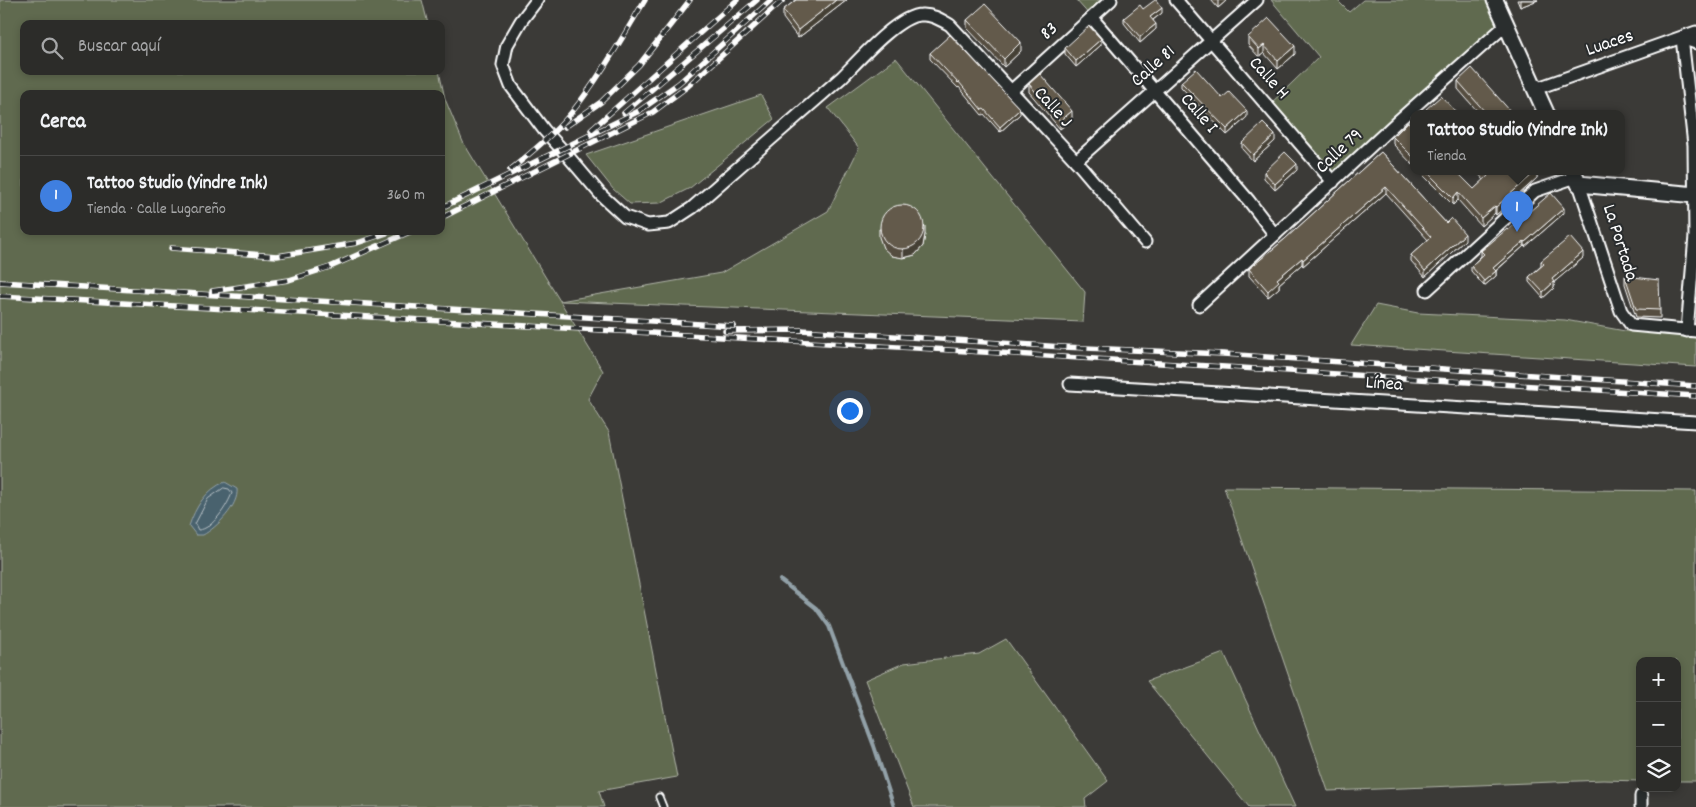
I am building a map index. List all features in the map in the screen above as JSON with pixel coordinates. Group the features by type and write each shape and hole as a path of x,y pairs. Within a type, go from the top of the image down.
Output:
{"street":[{"name":"Calle J","path":"537,0 507,46 504,65 511,86 544,130 624,217 648,225 669,223 692,208 842,77 898,24 910,17 921,15 936,17 950,25 1076,161 1145,242"},
{"name":"83","path":"1012,90 1111,0"},
{"name":"Calle H","path":"1176,0 1333,182"},
{"name":"Calle 81","path":"1076,161 1257,0"},
{"path":"1495,0 1545,110"},
{"name":"Calle I","path":"1092,18 1249,201 1275,235"},
{"name":"Calle 79","path":"1410,110 1506,25"},
{"name":"Luaces","path":"1535,89 1696,32"},
{"path":"1692,331 1695,236 1694,145 1682,38 1696,43"},
{"name":"Calle 79","path":"1199,305 1410,110"},
{"path":"1427,290 1535,191 1576,177 1695,195"},
{"name":"La Portada","path":"1576,177 1621,312 1631,326 1692,331"},
{"name":"Línea","path":"1070,384 1696,422"}],"lane":[{"path":"659,797 663,807"}],"green space":[{"path":"0,0 422,0 427,20 20,20 20,75 440,75 443,90 20,90 20,235 445,235 445,99 463,142 603,371 588,399 609,432 677,777 599,791 604,807 0,807"},
{"path":"1076,0 1111,0 1092,18"},
{"path":"1271,0 1337,0 1349,12 1363,0 1495,0 1506,25 1412,110 1410,110 1410,112 1333,182 1268,106 1319,57"},
{"path":"896,58 1085,292 1083,322 560,301 721,273 828,211 859,148 828,108"},
{"path":"761,95 774,119 690,188 660,203 630,204 613,189 586,155"},
{"path":"1376,305 1418,313 1565,320 1625,331 1696,337 1696,367 1351,345"},
{"path":"1224,487 1696,491 1696,781 1681,781 1681,657 1636,657 1636,781 1603,780 1328,791"},
{"path":"1006,639 1108,781 1085,799 1086,807 914,807 865,680 904,663 979,654"},
{"path":"1224,653 1295,807 1249,807 1147,681"}],"water":[{"path":"225,482 237,489 237,496 231,509 214,527 203,535 196,535 189,526 194,513 212,489"}],"building":[{"path":"796,0 836,0 798,30 783,10"},
{"path":"1155,0 1162,8 1150,17 1156,24 1140,37 1124,18 1140,5 1143,9"},
{"path":"985,4 1021,42 1004,59 967,20"},
{"path":"1269,18 1295,46 1278,61 1264,45 1259,49 1248,37"},
{"path":"1089,26 1101,39 1076,61 1065,48"},
{"path":"950,35 1020,109 1000,127 930,53"},
{"path":"1472,68 1509,110 1483,110 1458,81"},
{"path":"1196,69 1222,98 1229,92 1247,111 1227,129 1181,82"},
{"path":"1040,74 1072,111 1060,121 1029,84"},
{"path":"1441,96 1454,110 1427,110"},
{"path":"1408,122 1410,124 1410,154 1393,137"},
{"path":"1263,123 1275,135 1253,155 1242,143"},
{"path":"1285,152 1297,164 1275,184 1264,172"},
{"path":"1381,152 1446,223 1451,218 1465,234 1425,271 1411,255 1431,237 1386,187 1303,260 1302,258 1277,279 1279,281 1268,291 1249,269"},
{"path":"1430,175 1460,175 1474,189 1487,175 1532,175 1481,218 1458,192 1453,198"},
{"path":"1551,193 1564,208 1493,268 1496,271 1484,281 1471,266 1484,254 1481,251"},
{"path":"906,205 918,211 923,218 923,236 918,243 911,248 898,249 890,246 883,239 880,223 883,215 890,208"},
{"path":"1570,237 1583,252 1552,279 1554,282 1543,292 1529,277 1544,264 1541,261"},
{"path":"1625,276 1659,280 1660,310 1636,309"}],"waterway":[{"path":"780,580 816,608 829,626 874,746 894,807"}],"railway":[{"path":"510,170 535,150 572,112 601,71 645,0"},
{"path":"565,127 601,102 639,65 690,0"},
{"path":"591,130 737,0"},
{"path":"624,113 757,0"},
{"path":"445,206 639,111 679,83 771,0"},
{"path":"445,216 653,112 688,86 783,0"},
{"path":"171,248 277,256 357,243 381,235"},
{"path":"212,291 289,280 330,267 403,235"},
{"path":"0,282 734,326"},
{"path":"0,296 933,349 1696,396"},
{"path":"725,331 801,330 1063,347 1223,354 1696,386"}],"place":[{"name":"Tattoo Studio (Yindre Ink)","path":"1517,232"}]}
